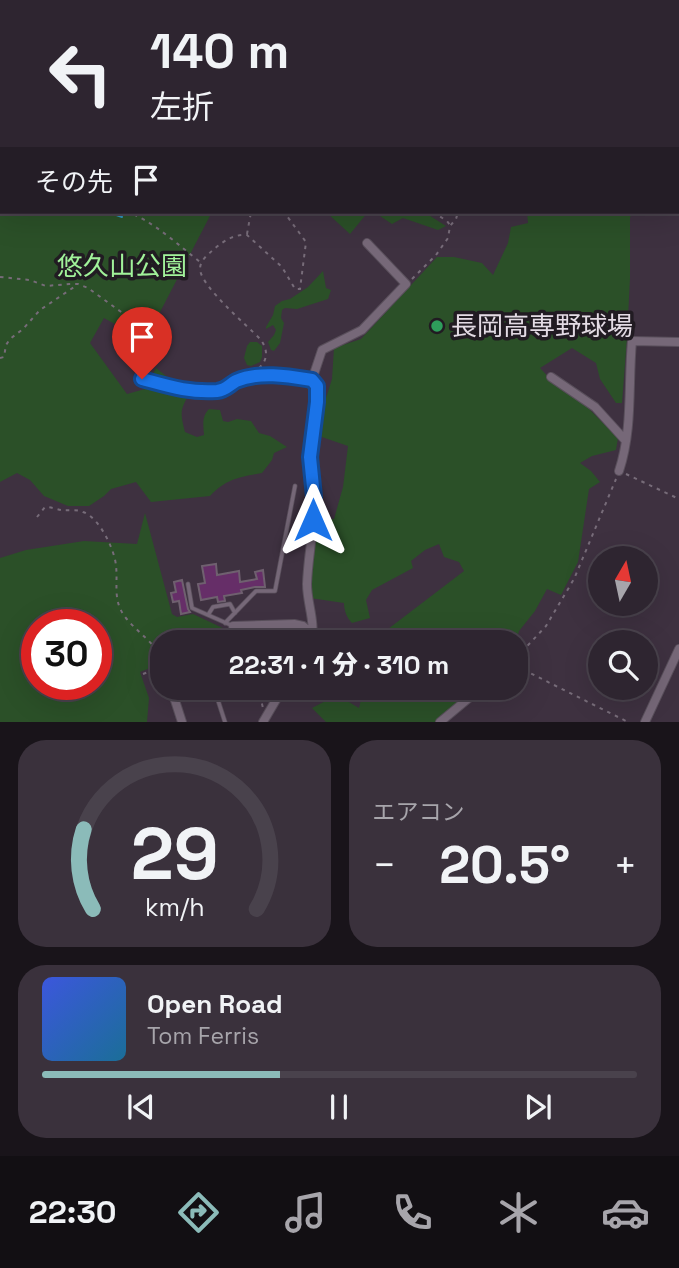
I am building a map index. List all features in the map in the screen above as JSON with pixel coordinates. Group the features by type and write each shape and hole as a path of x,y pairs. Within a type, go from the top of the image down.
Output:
{"street":[{"path":"312,380 322,350 362,330 406,284 368,243"},
{"path":"619,471 626,450 630,414 632,341 679,342"},
{"path":"142,379 184,390 219,391 235,382 269,375 312,380 317,386 310,457 314,497 307,585 312,630"},
{"path":"551,377 595,407 625,440"},
{"path":"229,624 294,624 303,626 306,630"},
{"path":"645,722 679,649"},
{"path":"175,700 182,722"},
{"path":"265,719 276,700"},
{"path":"440,722 467,700"}],"lane":[{"path":"188,584 192,608 229,624 235,613 256,591 275,591 296,486"},
{"path":"208,615 213,607 230,604 235,613"},
{"path":"218,700 225,722"}],"path":[{"path":"132,214 152,225 201,263"},
{"path":"247,235 251,214"},
{"path":"256,370 266,360 265,346 212,290 201,272 201,263 220,243 247,235 282,267 295,289 300,289 306,242 285,214"},
{"path":"436,214 450,226"},
{"path":"406,284 436,255 448,238 450,226 457,214"},
{"path":"0,277 30,280 46,286 78,284 94,291 153,335"},
{"path":"0,358 4,357 8,341 40,310 78,284"},
{"path":"528,645 546,626 574,579 619,471 679,499"},
{"path":"37,517 46,507 52,507 64,511 83,511 95,521 113,549 116,562 116,600 128,621 150,643"},
{"path":"143,674 150,671"},
{"path":"528,672 628,722"},
{"path":"261,700 265,719"}],"green space":[{"name":"悠久山公園","path":"0,214 211,214 145,341 104,318 90,343 127,394 145,389 156,368 189,394 182,412 185,432 197,437 204,435 205,414 209,409 220,410 223,421 251,421 259,433 270,436 287,447 274,453 262,473 228,482 210,496 151,502 136,482 111,489 89,506 68,506 44,496 30,480 17,473 0,482"},
{"path":"328,214 366,214 350,234"},
{"path":"377,214 427,214 446,226 438,230 403,218 392,224"},
{"path":"527,214 631,214 622,403 616,403 600,379 596,363 572,348 540,368 556,385 586,406 618,438 616,450 592,456 580,463 600,482 589,489 578,562 561,595 547,589 535,611 520,630 387,630 464,571 459,562 444,557 439,544 425,550 411,561 413,568 372,590 366,600 370,618 352,623 346,614 344,603 310,598 317,518 334,519 343,487 348,446 316,435 320,406 325,401 332,379 334,348 361,339 437,257 454,257 482,263 493,275 508,243 511,227 528,223"},
{"path":"323,271 326,288 331,290 328,299 297,309 282,310 281,318 284,323 280,343 274,351 271,350 268,342 276,330 273,325 266,327 275,306 308,287"},
{"path":"250,342 257,342 262,346 260,362 251,366 247,365 244,358"},
{"path":"145,513 172,614 177,617 193,614 227,630 150,630 150,668 140,672 149,698 147,722 0,722 0,558 26,550 84,541 137,544"},
{"path":"327,700 345,700 359,708 361,700 462,700 435,722 326,722 312,708"}],"building":[{"path":"216,564 217,575 239,571 240,582 257,579 255,572 263,570 265,587 241,590 242,593 224,596 225,601 218,602 217,597 201,600 198,584 205,583 202,566"},
{"path":"182,580 190,612 181,614 179,601 173,602 171,593 176,592 174,582"}],"waterway":[{"path":"114,214 122,217"}],"place":[{"name":"長岡高専野球場","path":"437,326"}],"route":[{"path":"142,379 184,390 219,391 235,382 269,375 312,380 317,386 310,457 313,520"}]}
